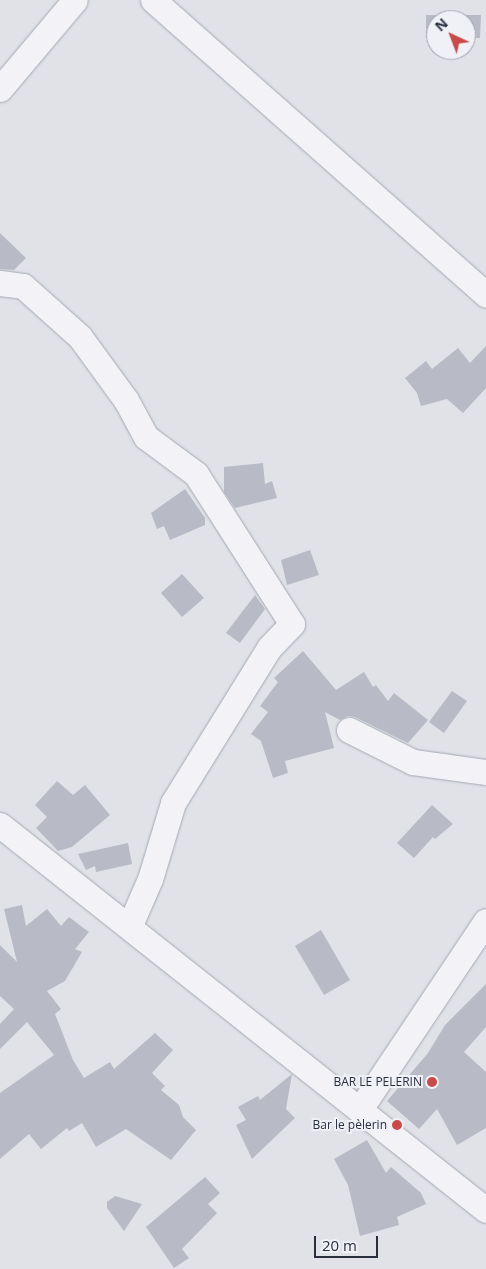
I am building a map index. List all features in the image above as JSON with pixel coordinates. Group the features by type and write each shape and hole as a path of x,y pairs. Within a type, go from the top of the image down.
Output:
{"street":[{"path":"0,89 75,0"},
{"path":"153,0 486,295"},
{"path":"0,282 23,286 80,337 126,400 146,436 196,474 292,624 269,648 173,803 150,879 130,925"},
{"path":"349,730 414,762 486,772"},
{"path":"0,825 130,925 486,1210"},
{"path":"360,1109 486,920"}],"building":[{"path":"476,15 481,15 480,38 476,38"},
{"path":"0,233 26,258 14,270 0,269"},
{"path":"486,346 486,388 463,413 447,399 421,406 417,393 405,378 426,361 432,369 458,348 470,363"},
{"path":"263,463 265,484 272,481 277,498 235,508 224,492 224,467"},
{"path":"185,489 205,518 205,525 170,540 164,526 157,529 151,513"},
{"path":"310,550 319,575 287,585 281,560"},
{"path":"182,574 204,598 182,617 161,593"},
{"path":"255,595 265,609 240,643 226,633"},
{"path":"303,651 336,690 364,672 373,687 376,685 388,701 394,693 428,720 408,743 355,717 348,716 340,720 325,712 334,748 285,761 288,773 273,778 261,741 251,734 268,712 260,706 278,682 274,678"},
{"path":"452,691 467,701 444,733 429,722"},
{"path":"57,781 73,795 85,785 110,815 72,847 58,851 36,828 47,817 35,805"},
{"path":"432,805 453,824 435,839 433,837 414,858 397,843"},
{"path":"128,843 132,864 96,872 95,866 86,870 78,854"},
{"path":"22,905 26,926 47,909 61,926 69,917 89,932 75,949 82,952 65,981 47,991 61,1009 55,1014 73,1060 84,1078 110,1062 114,1069 155,1033 173,1050 152,1073 165,1086 161,1090 179,1105 183,1117 196,1130 171,1160 126,1129 96,1147 82,1123 69,1131 67,1128 41,1149 29,1134 0,1159 0,1093 54,1055 27,1022 0,1049 0,1024 14,1009 0,996 0,945 17,962 4,909"},
{"path":"321,930 350,980 324,995 295,946"},
{"path":"486,984 486,1027 464,1052 486,1072 486,1128 457,1145 437,1109 419,1129 387,1101 428,1053 445,1025"},
{"path":"292,1074 286,1109 295,1118 252,1159 236,1125 246,1120 238,1107 258,1096 260,1100"},
{"path":"367,1140 386,1173 391,1167 421,1193 426,1204 397,1217 399,1225 360,1236 348,1185 334,1159"},
{"path":"205,1177 220,1193 208,1204 217,1213 182,1249 189,1258 174,1268 146,1227"},
{"path":"115,1196 142,1204 124,1231 107,1208 107,1202"}],"place":[{"name":"BAR LE PELERIN","path":"432,1082"},
{"name":"Bar le pèlerin","path":"397,1125"}]}
